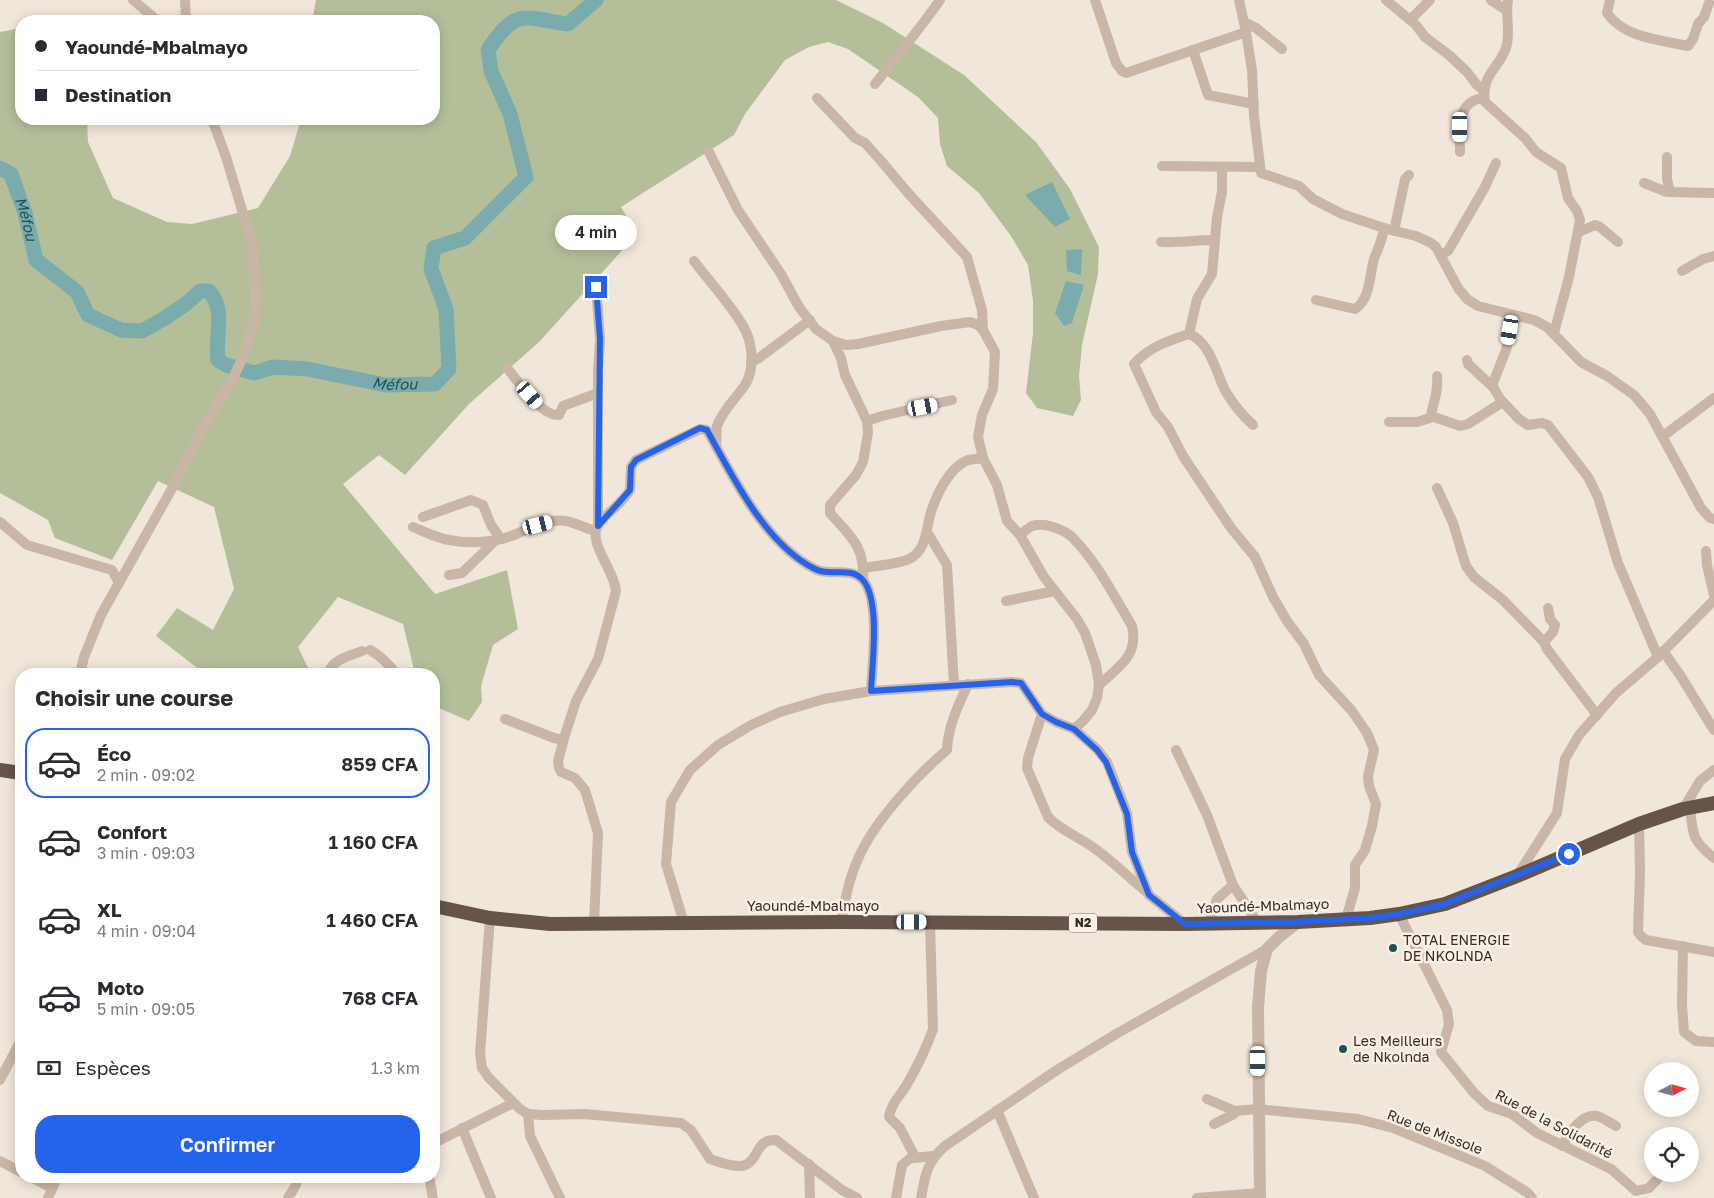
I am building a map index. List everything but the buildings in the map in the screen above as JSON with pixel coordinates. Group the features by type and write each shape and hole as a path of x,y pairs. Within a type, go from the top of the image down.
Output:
{"highway":[{"path":"0,770 15,772"},
{"name":"Yaoundé-Mbalmayo","path":"440,907 490,918 550,924 930,922 1209,924 1346,919 1400,914 1445,904 1517,876 1639,824 1686,808 1714,803"}],"street":[{"path":"133,0 151,15"},
{"path":"185,0 186,15"},
{"path":"875,84 940,0"},
{"path":"1095,0 1116,64 1126,73 1193,50 1245,27 1256,28 1282,49"},
{"path":"1238,0 1245,27 1252,70 1261,173 1299,186 1313,198 1342,214 1416,236 1431,243 1436,247 1458,288 1467,300 1478,306 1534,320 1547,327 1581,362 1607,376 1634,395 1650,414 1701,508 1710,518 1714,519"},
{"path":"1386,0 1410,20 1424,37 1461,66 1484,94"},
{"path":"1410,20 1430,0"},
{"path":"1491,0 1507,5 1508,38 1506,48 1488,77 1484,94 1485,102 1525,138 1536,152 1561,168 1568,198 1577,211 1580,220 1569,277 1554,333"},
{"path":"1610,0 1607,13 1612,20 1625,30 1688,46 1693,39 1698,24 1704,18 1708,3"},
{"path":"1193,50 1208,95 1254,104"},
{"path":"1460,152 1462,113 1470,103 1484,94"},
{"path":"817,98 855,138 865,143 967,257 982,310 983,330"},
{"path":"81,668 84,657 102,616 119,583 201,432 233,378 254,322 255,296 252,243 214,125"},
{"path":"709,152 738,210 781,274 798,306 816,329 833,341 846,345 858,344 941,326 970,322 978,325 983,330 995,352 993,389 982,415 978,437 983,458 996,485 1007,521 1020,535 1044,577 1077,619 1085,633 1096,665 1099,685 1097,698 1092,710 1074,729"},
{"path":"1667,158 1667,179 1670,192"},
{"path":"1441,255 1448,251 1485,187 1496,163"},
{"path":"1162,166 1260,168"},
{"path":"1189,334 1197,299 1212,274 1217,217 1222,192 1222,167"},
{"path":"1316,300 1355,309 1360,306 1368,292 1374,260 1383,236 1389,229 1405,179 1409,175"},
{"path":"1644,183 1670,192 1714,193"},
{"path":"1579,232 1595,225 1618,242"},
{"path":"1161,242 1215,240"},
{"path":"1682,271 1703,259 1714,256"},
{"path":"694,261 744,327 750,344 751,371 746,383 717,427 716,447"},
{"path":"594,924 598,833 585,790 575,778 566,776 559,768 558,761 576,701 598,658 610,610 615,598 615,582 595,539 600,339 596,287"},
{"path":"1493,387 1506,350 1514,316"},
{"path":"751,362 810,320"},
{"path":"1253,425 1238,410 1228,395 1201,341 1189,334 1160,344 1141,356 1134,364 1156,412 1168,427 1183,456 1231,528 1255,558 1273,596 1287,621 1304,644 1319,675 1352,712 1367,733 1374,750 1368,776 1369,786 1376,804 1372,826 1364,850 1354,865 1355,888 1346,919"},
{"path":"833,341 841,358 845,374 867,421 868,433 863,462 856,475 829,508 830,513 860,550 864,568 863,580 870,595 873,612 871,691"},
{"path":"1467,360 1468,364 1493,387 1501,400 1518,419 1528,425 1542,423 1548,425 1588,476 1598,497 1618,563 1661,654 1680,675 1714,730"},
{"path":"507,368 542,408 556,416 559,415 563,406 598,393"},
{"path":"1433,417 1431,416 1432,403 1437,395 1437,376"},
{"path":"1663,436 1714,398"},
{"path":"867,421 952,400"},
{"path":"1389,422 1417,422 1433,417 1460,426 1468,424 1501,403 1501,400"},
{"path":"596,529 630,490 631,467 636,460 700,428 707,430 738,486 758,516 784,547 816,570 824,572 839,571 853,574 863,580"},
{"path":"864,568 909,559 920,549 928,532 932,510 942,488 952,473 959,465 967,461 983,458"},
{"path":"1437,488 1453,523 1466,566 1474,577 1503,600 1544,642 1598,715"},
{"path":"423,516 471,500 483,505 498,540"},
{"path":"413,527 449,540 473,542 498,540 515,536 538,525 555,520 567,521 596,529"},
{"path":"0,522 27,545 112,570 119,583"},
{"path":"1020,535 1030,527 1037,525 1051,526 1070,536 1094,564 1132,626 1134,636 1132,651 1099,685"},
{"path":"928,532 947,565 954,685"},
{"path":"449,575 462,573 498,540"},
{"path":"1706,551 1707,565 1714,595"},
{"path":"1006,601 1055,591"},
{"path":"1517,876 1557,813 1565,759 1578,735 1616,693 1661,654 1714,600"},
{"path":"1544,642 1553,632 1555,625 1550,619 1548,608"},
{"path":"329,668 336,661 366,650 380,656 392,668"},
{"path":"684,923 666,864 671,802 690,770 718,745 780,712 824,699 871,691 968,684 1021,683 1042,714 1074,729 1097,750 1110,769 1127,814 1132,852 1149,895"},
{"path":"841,922 847,889 859,857 879,824 902,796 927,768 947,750 953,719 968,684"},
{"path":"1042,714 1028,758 1027,768 1048,817 1113,862 1149,895 1185,924"},
{"path":"504,719 563,740"},
{"path":"1176,750 1207,815 1233,886 1257,922"},
{"path":"1714,770 1700,781 1686,808 1692,834 1701,847 1714,858"},
{"path":"1639,824 1638,932 1646,940 1714,952"},
{"path":"1209,924 1218,899 1233,886"},
{"name":"Rue de la Solidarité","path":"1400,914 1447,1010 1450,1024 1441,1052 1474,1093 1488,1106 1512,1114 1537,1133 1611,1169 1637,1195 1649,1188 1655,1182"},
{"path":"490,918 480,1054 482,1068 489,1078 528,1114 585,1114 681,1123 691,1130 710,1159 735,1165 746,1164 752,1160 763,1143 769,1139 776,1140 842,1190 857,1198"},
{"path":"930,922 933,1029 929,1042 906,1086 891,1107 889,1117 900,1128 914,1158 933,1156"},
{"path":"921,1198 926,1171 933,1156 945,1146 1057,1070 1116,1034 1267,949 1298,922"},
{"path":"1683,946 1682,1006 1684,1032 1696,1041 1714,1042"},
{"path":"1197,1198 1260,1195 1258,1007 1261,970 1267,949"},
{"path":"0,1080 15,1051"},
{"path":"1207,1099 1235,1111 1234,1114 1214,1124"},
{"path":"440,1140 514,1103"},
{"name":"Rue de Missole","path":"1235,1111 1258,1109 1358,1119 1393,1128 1485,1166 1528,1193 1532,1198"},
{"path":"997,1110 1034,1198"},
{"path":"528,1114 530,1136 560,1198"},
{"path":"1562,1146 1576,1125 1587,1118 1596,1116 1616,1126"},
{"path":"462,1128 491,1198"},
{"path":"896,1198 902,1165 914,1155"},
{"path":"0,1161 15,1169"},
{"path":"809,1164 810,1198"},
{"path":"38,1183 50,1193"},
{"path":"288,1198 296,1183"},
{"path":"430,1183 433,1198"}],"green space":[{"path":"316,0 836,0 883,23 964,75 1036,142 1070,189 1099,247 1098,274 1082,345 1079,376 1081,400 1073,416 1037,408 1026,393 1033,333 1033,301 1028,265 1011,236 979,193 947,166 940,144 938,118 918,97 848,49 828,42 809,47 785,60 745,114 734,135 621,207 637,234 539,342 469,404 405,475 379,455 343,484 435,594 507,570 518,629 493,645 481,686 482,702 469,721 440,709 440,668 414,668 403,624 338,597 298,647 308,668 197,668 156,636 177,608 213,630 234,589 214,507 158,481 112,560 55,538 48,520 0,493 0,32 15,29 15,125 87,125 88,142 113,198 167,222 192,224 258,208 290,156 299,125 440,125 440,15 313,15"}],"water":[{"path":"1052,182 1070,219 1055,227 1025,195"},
{"path":"1082,249 1081,275 1067,271 1066,250"},
{"path":"1066,281 1084,285 1072,323 1064,326 1055,313"}],"waterway":[{"name":"Méfou","path":"0,168 11,174 25,213 36,260 77,292 88,315 121,330 142,331 187,303 200,291 209,291 214,299 219,316 218,360 226,365 254,373 273,367 307,369 386,385 435,384 449,369 446,309 431,269 434,248 465,238 526,177 510,114 491,71 488,50 513,21 530,18 568,24 596,0"}],"place":[{"name":"TOTAL ENERGIE DE NKOLNDA","path":"1393,948"},
{"name":"Les Meilleurs de Nkolnda","path":"1343,1049"}],"route":[{"path":"596,287 600,339 598,382 598,526 628,494 631,486 631,467 636,460 700,428 707,430 738,486 758,516 784,547 816,570 824,572 839,571 853,574 863,580 870,595 873,612 871,691 932,686 1021,683 1042,714 1074,729 1097,750 1106,762 1127,814 1132,852 1149,895 1185,924 1298,922 1370,918 1400,914 1445,904 1569,854"}]}
